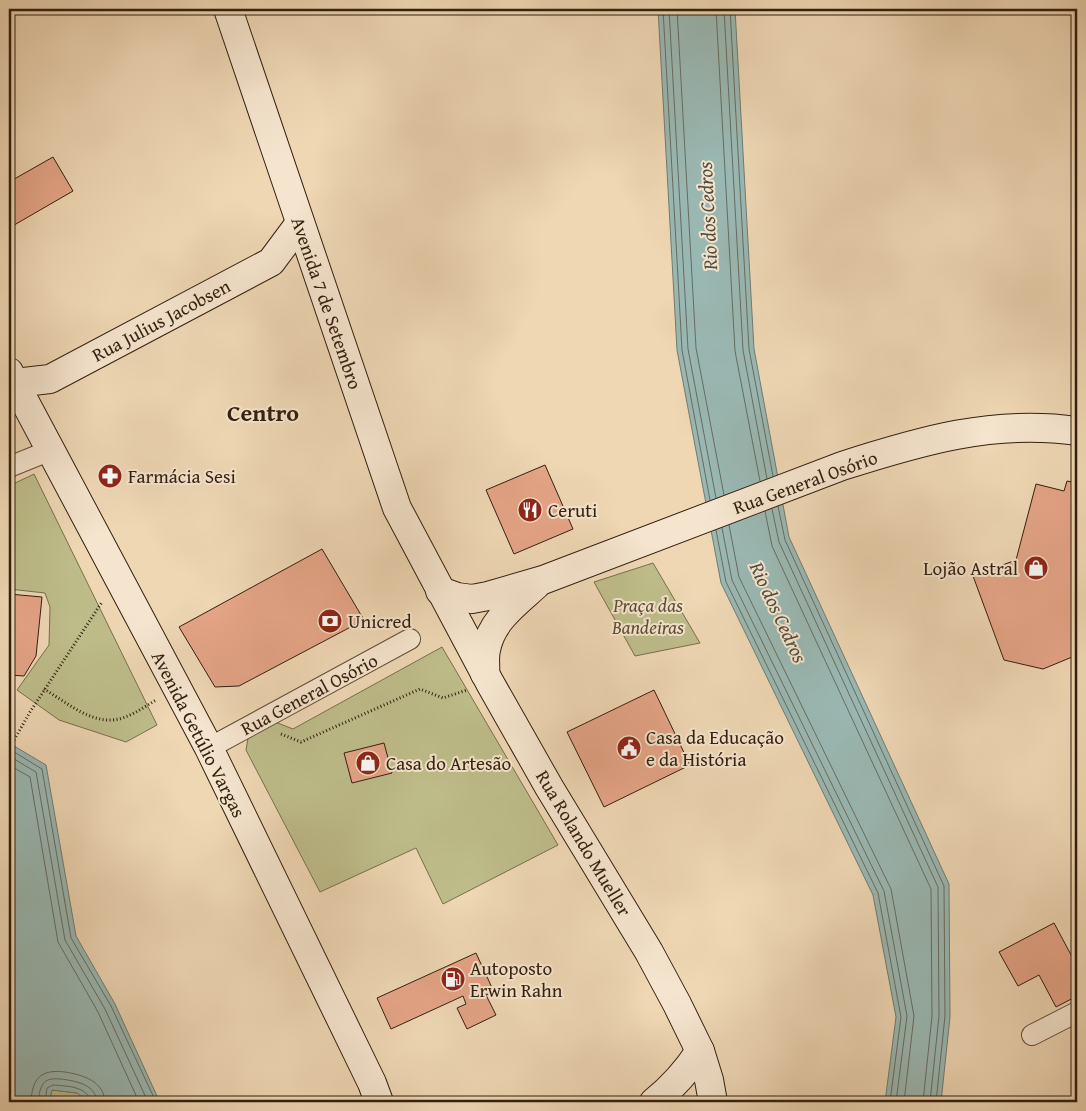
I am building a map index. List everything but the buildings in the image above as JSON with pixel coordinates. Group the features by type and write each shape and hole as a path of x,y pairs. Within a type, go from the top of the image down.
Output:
{"main road":[{"name":"Avenida 7 de Setembro","path":"228,9 397,508 440,591"},
{"name":"Rua Julius Jacobsen","path":"29,410 50,379 271,262 300,223"},
{"path":"271,262 298,268 318,277"},
{"name":"Rua Julius Jacobsen","path":"12,377 50,379"},
{"name":"Avenida Getúlio Vargas","path":"12,377 209,748 372,1083 379,1102"},
{"name":"Rua General Osório","path":"440,591 457,597 472,599 543,580 842,466 932,439 985,430 1048,427 1077,432"},
{"name":"Rua General Osório","path":"488,679 486,650 492,631 504,614 543,580"},
{"name":"Rua Rolando Mueller","path":"440,591 549,787 650,952 700,1051 709,1080 713,1102"},
{"path":"654,1102 686,1073 700,1051"}],"street":[{"path":"9,467 51,450"},
{"name":"Rua General Osório","path":"209,748 410,639"},
{"path":"1032,1035 1077,1012"}],"path":[{"path":"9,749 44,689 118,578"},
{"path":"255,723 301,742 420,689 443,698 488,679"},
{"path":"44,689 90,717 108,721 125,718 177,689"}],"green space":[{"path":"34,474 157,725 126,742 59,720 17,690 49,645 50,607 45,593 9,589 9,486"},
{"name":"Praça das Bandeiras","path":"653,563 700,643 635,656 594,582"},
{"path":"442,647 558,845 443,904 416,848 320,892 246,750 249,732 270,720 293,729"},
{"path":"52,1090 77,1093 88,1102 49,1102"}],"water":[{"name":"Rio dos Cedros","path":"658,9 735,9 754,349 789,537 949,884 950,1017 941,1102 885,1102 896,1017 873,895 721,583 677,350"},
{"path":"9,743 46,765 76,936 115,1004 157,1096 162,1102 88,1102 77,1093 52,1090 49,1102 9,1102"}],"place":[{"name":"Farmácia Sesi","path":"110,476"},
{"name":"Ceruti","path":"530,510"},
{"name":"Lojão Astral","path":"1036,568"},
{"name":"Unicred","path":"330,621"},
{"name":"Casa da Educação e da História","path":"629,748"},
{"name":"Casa do Artesão","path":"368,763"},
{"name":"Autoposto Erwin Rahn","path":"453,979"}],"district":[{"name":"Centro","path":"263,412"}]}
